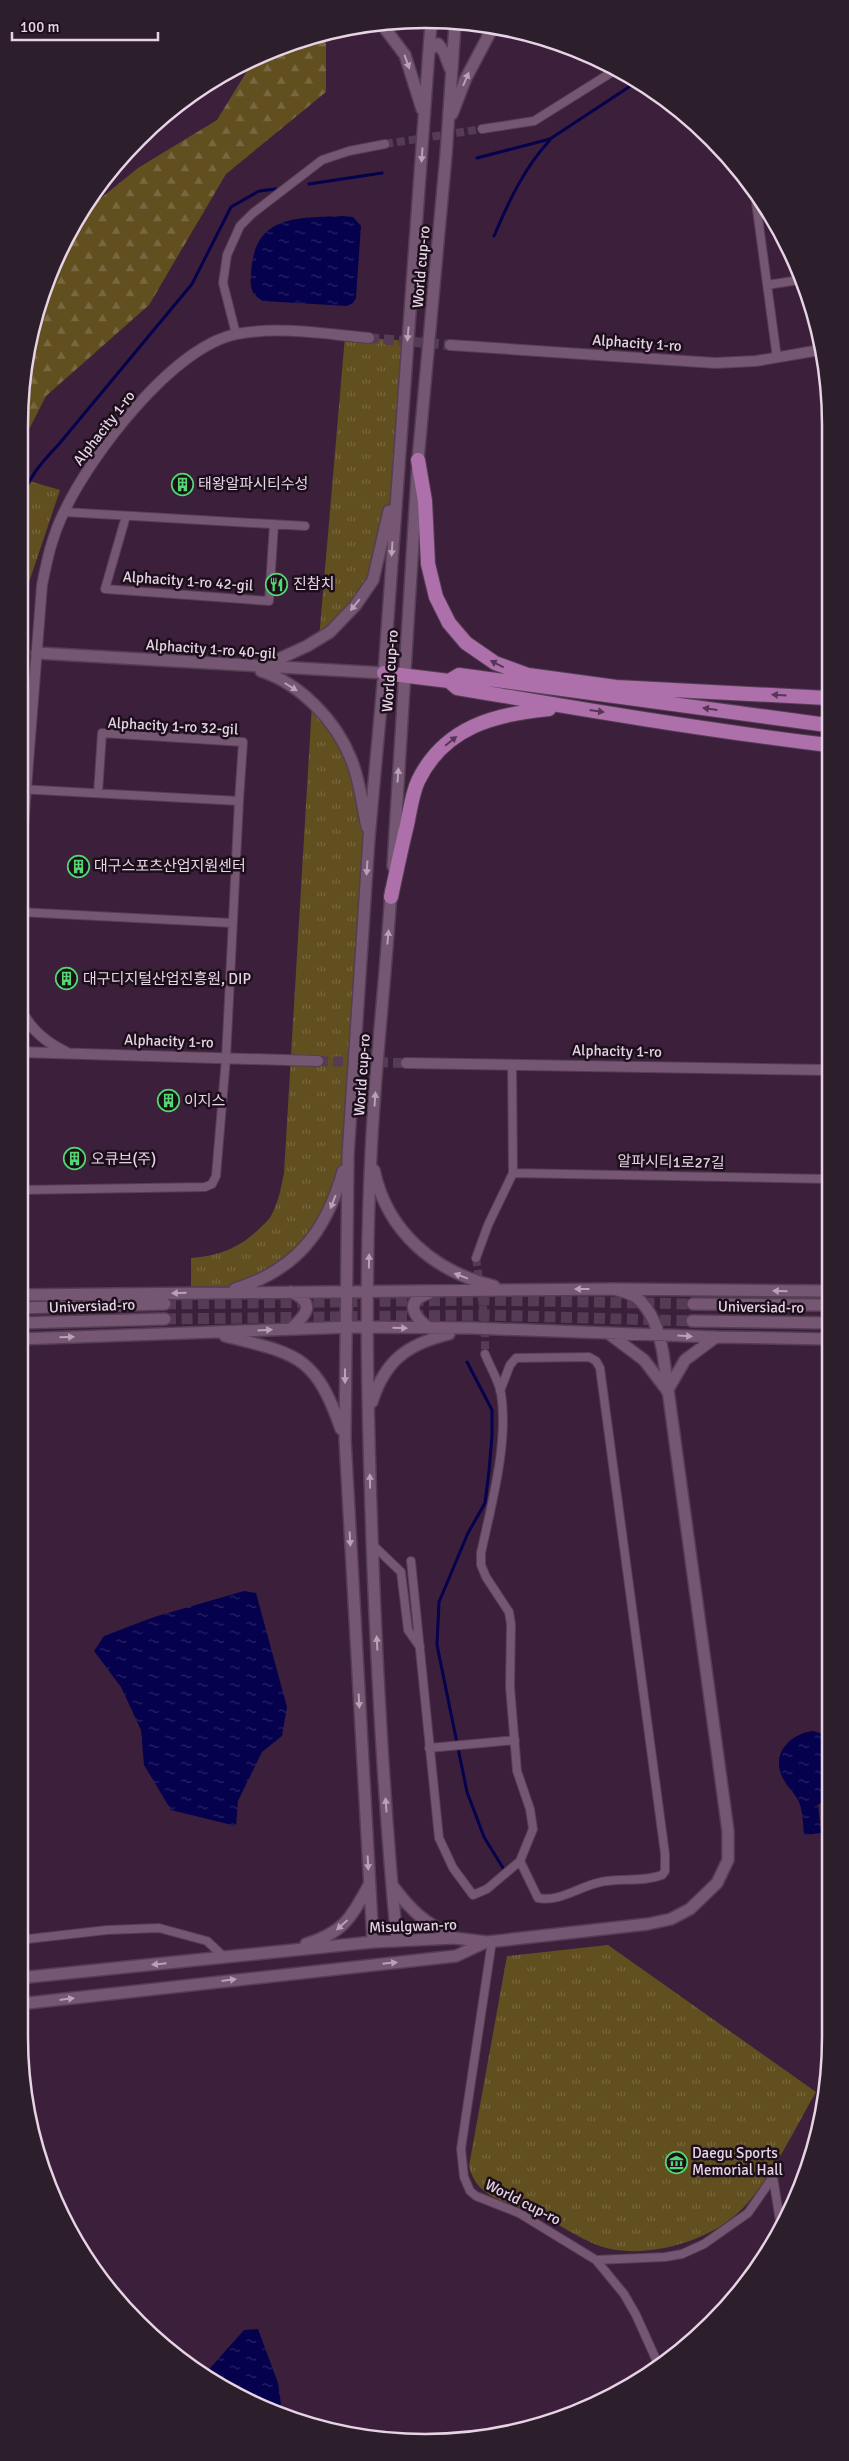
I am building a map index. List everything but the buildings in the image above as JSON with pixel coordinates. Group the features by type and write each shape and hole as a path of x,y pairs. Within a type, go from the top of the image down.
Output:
{"highway":[{"path":"418,460 425,502 428,564 436,597 454,630 481,655 510,670 528,675 616,687 822,698"},
{"path":"384,673 449,680 459,675 822,725"},
{"path":"449,680 457,688 750,735 822,744"},
{"path":"391,896 416,787 439,751 471,726 490,718 506,713 570,707"}],"main road":[{"name":"World cup-ro","path":"345,1439 344,1328 348,1155 369,838 384,673 396,478 431,28"},
{"name":"World cup-ro","path":"397,1941 391,1883 372,1543 368,1328 370,1154 391,896 418,460 455,29"},
{"path":"386,30 405,55 424,120"},
{"path":"448,125 466,78 490,33"},
{"path":"429,50 438,44 444,52 452,72"},
{"path":"248,666 270,662 306,646 330,632 355,606 373,580 396,478"},
{"name":"Alphacity 1-ro 40-gil","path":"37,653 384,673"},
{"path":"248,666 271,674 300,692 338,732 352,761 369,838"},
{"path":"370,1154 375,1177 388,1209 418,1247 437,1264 454,1274 507,1290"},
{"path":"209,1293 235,1289 258,1282 286,1265 301,1252 317,1232 332,1207 348,1155"},
{"path":"489,1942 648,1924 671,1919 690,1909 706,1895 717,1883 728,1860 727,1821 660,1334 651,1316 635,1296 614,1289"},
{"path":"28,1295 614,1289 822,1291"},
{"path":"290,1292 302,1297 308,1308 307,1314 292,1328"},
{"path":"430,1329 420,1322 414,1312 414,1303 418,1296 431,1292"},
{"name":"Universiad-ro","path":"28,1308 165,1304"},
{"name":"Universiad-ro","path":"693,1304 822,1305"},
{"name":"Universiad-ro","path":"28,1323 166,1319"},
{"name":"Universiad-ro","path":"692,1321 822,1323"},
{"path":"28,1339 292,1328 472,1328 822,1339"},
{"path":"369,1413 383,1375 405,1351 416,1343 472,1328"},
{"path":"214,1332 271,1347 300,1360 309,1368 330,1398 345,1439 372,1942"},
{"path":"608,1333 644,1360 667,1391"},
{"path":"667,1391 685,1360 716,1337"},
{"path":"391,1883 409,1908 426,1923 454,1938"},
{"path":"258,1954 300,1946 330,1936 351,1917 369,1885"},
{"name":"Misulgwan-ro","path":"28,1977 372,1942 454,1938 489,1942"},
{"name":"Misulgwan-ro","path":"28,2003 456,1956 489,1942"}],"street":[{"path":"482,129 534,121 610,74"},
{"path":"236,334 223,283 227,255 240,226 252,213 322,160 349,151 385,144"},
{"path":"757,207 777,358"},
{"path":"767,285 794,281"},
{"name":"Alphacity 1-ro","path":"28,735 44,576 49,550 64,512 90,466 143,400 187,358 212,342 236,334 271,330 369,338"},
{"name":"Alphacity 1-ro","path":"450,345 715,363 777,358 815,351"},
{"path":"64,512 305,526"},
{"name":"Alphacity 1-ro 42-gil","path":"126,516 105,589 269,601 274,524"},
{"name":"Alphacity 1-ro 32-gil","path":"28,1190 205,1187 212,1184 216,1176 226,1058 243,742 102,732 98,793"},
{"path":"28,789 239,800"},
{"path":"28,913 232,924"},
{"path":"28,1019 38,1035 49,1044 72,1054"},
{"name":"Alphacity 1-ro","path":"28,1052 318,1061"},
{"name":"Alphacity 1-ro","path":"406,1062 822,1070"},
{"path":"476,1258 488,1225 513,1173 512,1064"},
{"name":"알파시티1로27길","path":"513,1173 822,1179"},
{"path":"411,1561 429,1748 440,1838 454,1868 473,1895 487,1889 520,1862 533,1829 530,1809 517,1771 510,1687 512,1624 509,1612 486,1577 482,1565 481,1553 497,1478 501,1433 500,1391 485,1354"},
{"path":"500,1391 510,1365 516,1358 588,1358 596,1361 600,1368 666,1864 662,1875 656,1877 598,1883 577,1892 546,1900 538,1898 520,1862"},
{"path":"372,1543 400,1572 408,1630 420,1648"},
{"path":"373,1568 383,1556"},
{"path":"429,1748 515,1740"},
{"path":"28,1939 107,1930 159,1928 207,1941 224,1957"},
{"name":"World cup-ro","path":"489,1942 461,2149 464,2177 467,2186 476,2196 519,2214 596,2260 624,2294 636,2315 656,2359"},
{"path":"596,2260 665,2257 682,2254 704,2244 748,2213 773,2177 779,2215"}],"green space":[{"path":"326,40 326,92 226,174 149,305 46,396 28,431 28,399 31,373 41,322 68,249 94,204 138,168 217,120 249,68"},
{"path":"345,336 407,341 396,477 373,580 319,639"},
{"path":"28,481 60,490 28,585"},
{"path":"312,704 338,732 366,825 348,1155 339,1186 301,1252 235,1289 191,1293 191,1258 228,1250 252,1235 271,1216 278,1199 284,1173"},
{"path":"608,1945 816,2092 774,2166 744,2207 714,2230 675,2246 654,2250 615,2250 590,2242 539,2215 497,2199 480,2187 473,2178 469,2166 507,1956"}],"water":[{"path":"353,217 361,226 356,298 353,303 347,306 263,301 256,296 252,290 251,283 254,255 260,240 269,230 280,223 294,219"},
{"path":"244,1591 256,1593 287,1707 282,1736 262,1752 238,1801 236,1826 171,1810 144,1765 141,1730 121,1687 94,1651 104,1636 154,1617"},
{"path":"813,1731 822,1734 822,1804 818,1804 821,1833 804,1835 800,1804 781,1774 779,1758 786,1745 792,1739 806,1732"},
{"path":"258,2329 278,2383 280,2406 249,2393 209,2370 244,2330"}],"waterway":[{"path":"477,158 550,139 631,86"},
{"path":"494,236 511,198 525,173 550,140"},
{"path":"309,184 382,173"},
{"path":"28,484 40,465 192,284 231,207 259,191 276,189"},
{"path":"467,1362 492,1410 489,1471 485,1503 468,1533 439,1602 437,1645 467,1792 484,1837 503,1868"}],"tunnel":[{"path":"385,144 482,129"},
{"path":"369,338 450,345"},
{"path":"318,1061 406,1063"},
{"path":"476,1258 485,1322 485,1354"},
{"path":"165,1304 485,1300 693,1304"},
{"path":"165,1319 486,1315 692,1321"}],"place":[{"name":"태왕알파시티수성","path":"182,484"},
{"name":"진참치","path":"277,584"},
{"name":"대구스포츠산업지원센터","path":"78,866"},
{"name":"대구디지털산업진흥원, DIP","path":"67,979"},
{"name":"이지스","path":"168,1101"},
{"name":"오큐브(주)","path":"75,1159"},
{"name":"Daegu Sports Memorial Hall","path":"676,2162"}]}
